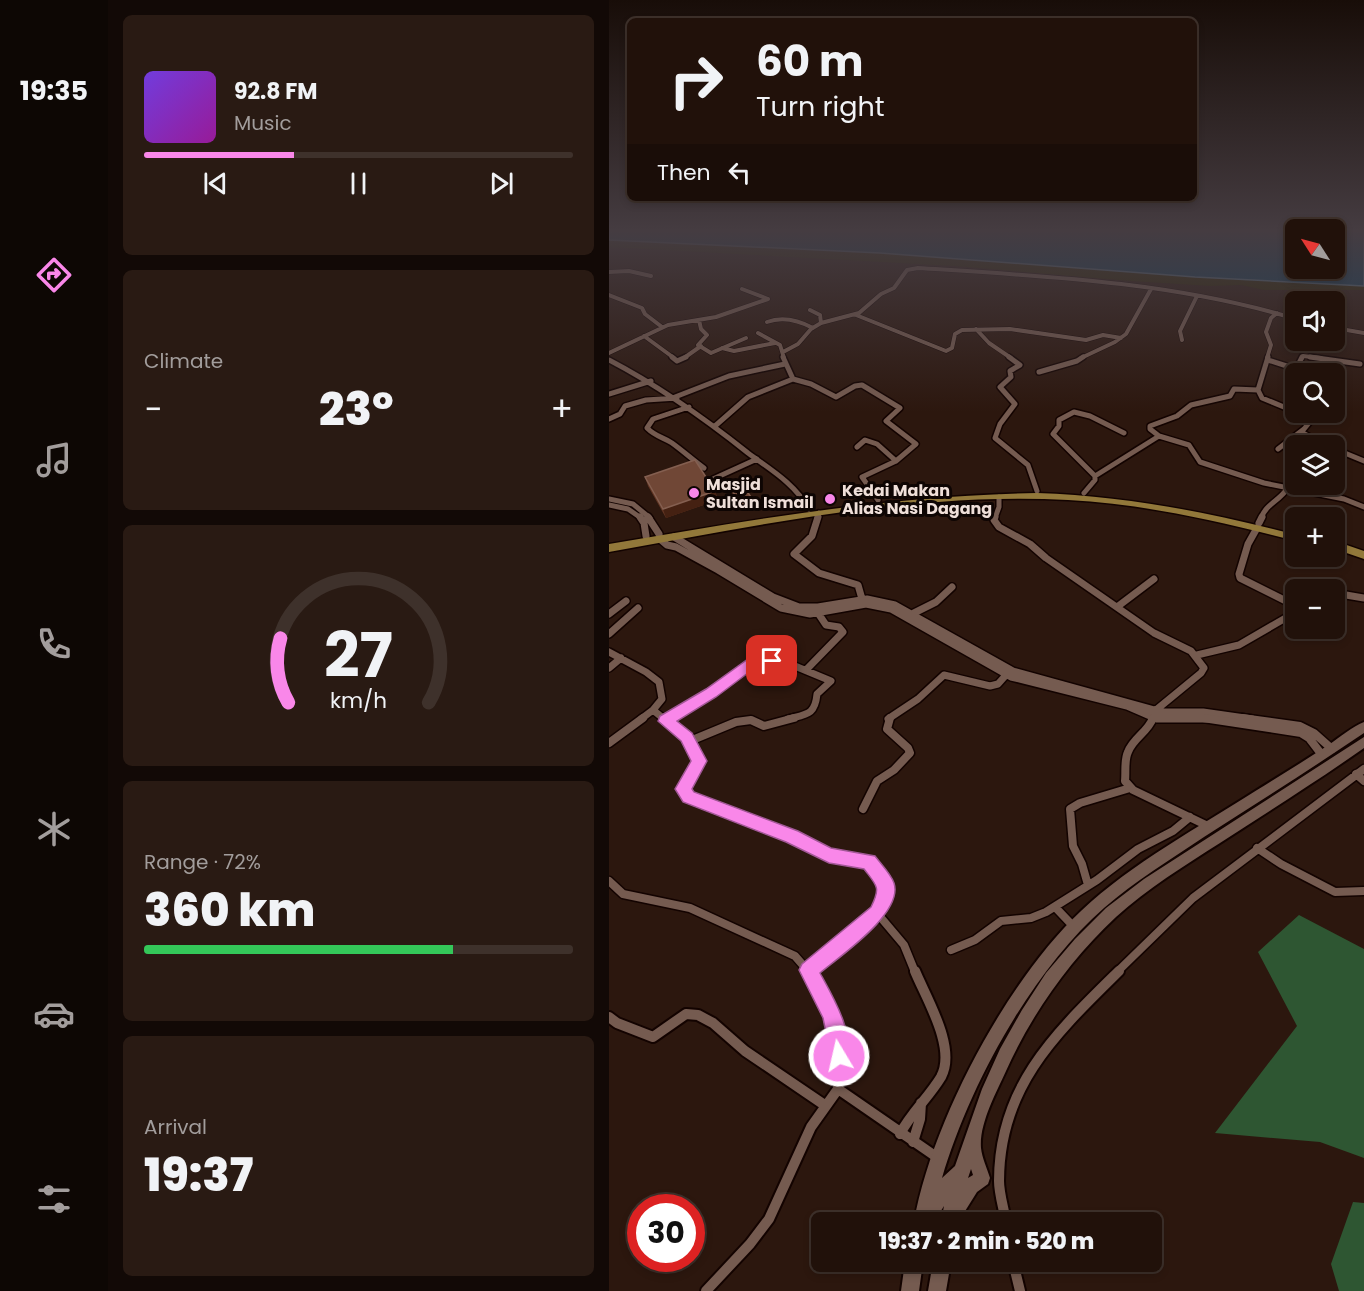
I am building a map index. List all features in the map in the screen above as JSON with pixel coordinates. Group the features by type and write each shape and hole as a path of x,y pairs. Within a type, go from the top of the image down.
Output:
{"highway":[{"path":"609,548 660,536 878,500 925,495 1037,491 1085,493 1183,505 1285,534"},
{"path":"609,542 646,536 675,537 814,511 921,500 999,497 1065,497 1151,505 1285,531"},
{"path":"1345,548 1364,555"},
{"path":"1345,553 1364,560"}],"main road":[{"path":"925,1212 938,1158 961,1101 982,1060 1026,988 1074,927 1116,890 1364,727"},
{"path":"951,1212 960,1172 972,1136 1010,1046 1051,980 1090,934 1111,913 1154,878 1364,742"},
{"path":"955,1212 971,1185 982,1178 973,1150 972,1136"},
{"path":"932,1212 937,1206 943,1190 960,1172"},
{"path":"910,1291 913,1272"},
{"path":"937,1291 940,1272"}],"street":[{"path":"609,352 662,327 716,316 768,299 748,291"},
{"path":"783,352 801,341 821,323 856,315 887,291"},
{"path":"1039,372 1077,361 1089,353 1101,351 1121,338 1128,331 1145,296 1150,291"},
{"path":"1166,291 1285,315"},
{"path":"609,295 642,308 645,314 662,327"},
{"path":"1182,340 1180,331 1197,296"},
{"path":"810,310 820,315 821,323"},
{"path":"1277,312 1271,318 1266,332 1271,343 1259,390 1262,398 1285,407"},
{"path":"856,315 946,351 952,348 957,332 976,329 1036,332 1086,340 1103,335 1121,338"},
{"path":"767,322 774,319 794,319 813,328"},
{"path":"699,320 707,335 698,343 711,353 746,338"},
{"path":"976,329 1020,365 1010,371 1010,378 1000,387 1015,404 1000,424 995,438 1031,468 1037,491"},
{"path":"984,337 997,329"},
{"path":"1345,330 1364,333"},
{"path":"758,333 777,343 783,352 785,364 793,379"},
{"path":"644,336 677,361 683,360 692,350 701,346"},
{"path":"723,348 734,351 777,343"},
{"path":"1268,360 1296,369 1303,356 1360,364"},
{"path":"609,360 675,396 801,493 814,511 812,536 794,554 819,573 858,585 862,599"},
{"path":"609,419 620,414 624,406 649,399 668,400 702,386 760,368 785,364"},
{"path":"715,426 748,397 793,379 811,384 834,397 855,386 862,386 900,408 886,421 916,444 896,461 862,477 878,500"},
{"path":"609,394 651,381"},
{"path":"1259,390 1236,388 1228,397 1191,405 1177,416 1150,426 1150,429 1159,436 1181,440 1189,444 1202,464 1285,488"},
{"path":"690,407 653,419 647,428 656,438 672,443 678,450 704,468"},
{"path":"1095,476 1053,434 1059,426 1059,420 1072,412 1091,416 1124,432"},
{"path":"1278,449 1301,432 1309,423"},
{"path":"1301,432 1306,435"},
{"path":"1085,493 1095,480 1095,476 1159,436"},
{"path":"857,447 865,440 875,443 896,461"},
{"path":"1345,453 1364,461"},
{"path":"713,479 757,459"},
{"path":"1285,492 1265,508 1248,544 1239,574 1240,578 1285,600"},
{"path":"1321,495 1344,499 1364,507"},
{"path":"999,497 996,524 1031,544 1046,558 1154,633 1169,638 1197,655 1203,664 1201,673 1154,714 1149,728 1133,743 1127,753 1125,781 1130,788 1210,827"},
{"path":"609,500 624,500 647,513 667,545 676,547 718,570 781,608 798,613 818,613 866,604 891,609 1007,675 1154,714 1203,718 1301,733 1327,752"},
{"path":"609,505 621,506 639,516 643,521 646,536"},
{"path":"675,537 679,542 773,597 799,607 818,608 862,599 895,604 1013,671 1121,699 1154,714"},
{"path":"1117,607 1154,579"},
{"path":"912,614 936,602 952,587"},
{"path":"1345,595 1364,598"},
{"path":"1107,600 1125,599"},
{"path":"609,614 626,601"},
{"path":"609,634 638,608"},
{"path":"806,670 843,632 839,627 826,625 818,613"},
{"path":"1197,655 1239,645 1285,618"},
{"path":"609,652 659,682 662,699 653,710 609,743"},
{"path":"609,668 621,658"},
{"path":"666,721 711,693 753,662 781,662 831,681 817,694 816,706 810,713 764,726 754,721 745,721 716,729 690,741"},
{"path":"863,808 877,781 894,770 910,753 908,748 887,729 888,719 918,699 944,675 990,686 997,684 1007,675"},
{"path":"653,710 690,741 699,761 683,789 688,797 785,834 829,855 869,862 874,865 888,889 877,913 808,970"},
{"path":"1004,1212 999,1183 1001,1152 1009,1110 1038,1057 1085,1004 1185,905 1257,848 1360,772 1364,781"},
{"path":"1088,885 1082,864 1073,846 1070,809 1080,803 1130,788"},
{"path":"951,950 975,940 1001,921 1031,918 1055,906 1138,849 1173,831 1189,817"},
{"path":"1257,848 1281,864 1335,892 1364,891"},
{"path":"609,881 631,897 690,908 795,956 808,970 833,1016 841,1066 838,1089 811,1127 769,1219 750,1245 706,1291"},
{"path":"1055,906 1074,927"},
{"path":"877,913 904,945 927,1001 943,1031 945,1048 942,1075 906,1122 900,1134"},
{"path":"609,1017 617,1023 653,1036 686,1014 698,1015 713,1023 745,1051 826,1106"},
{"path":"838,1089 900,1134 938,1158"},
{"path":"913,1142 920,1119 921,1103"},
{"path":"960,1172 999,1183"},
{"path":"1016,1272 1020,1291"}],"green space":[{"path":"1299,915 1364,949 1364,1158 1320,1142 1215,1133 1297,1026 1258,952"},
{"path":"1353,1202 1364,1203 1364,1291 1339,1291 1331,1264"}],"building":[{"name":"Masjid Sultan Ismail","path":"695,460 715,491 663,509 645,477"},
{"path":"740,485 744,492 747,491 752,499 755,498 758,502 745,507 742,501 739,502 731,488"}],"place":[{"name":"Masjid Sultan Ismail","path":"694,493"},
{"name":"Kedai Makan Alias Nasi Dagang","path":"830,499"}],"route":[{"path":"772,661 753,662 701,700 666,721 687,737 699,761 683,789 688,797 792,837 829,855 865,860 874,865 886,885 888,889 886,896 877,913 868,923 808,970 833,1016 839,1056"}]}
